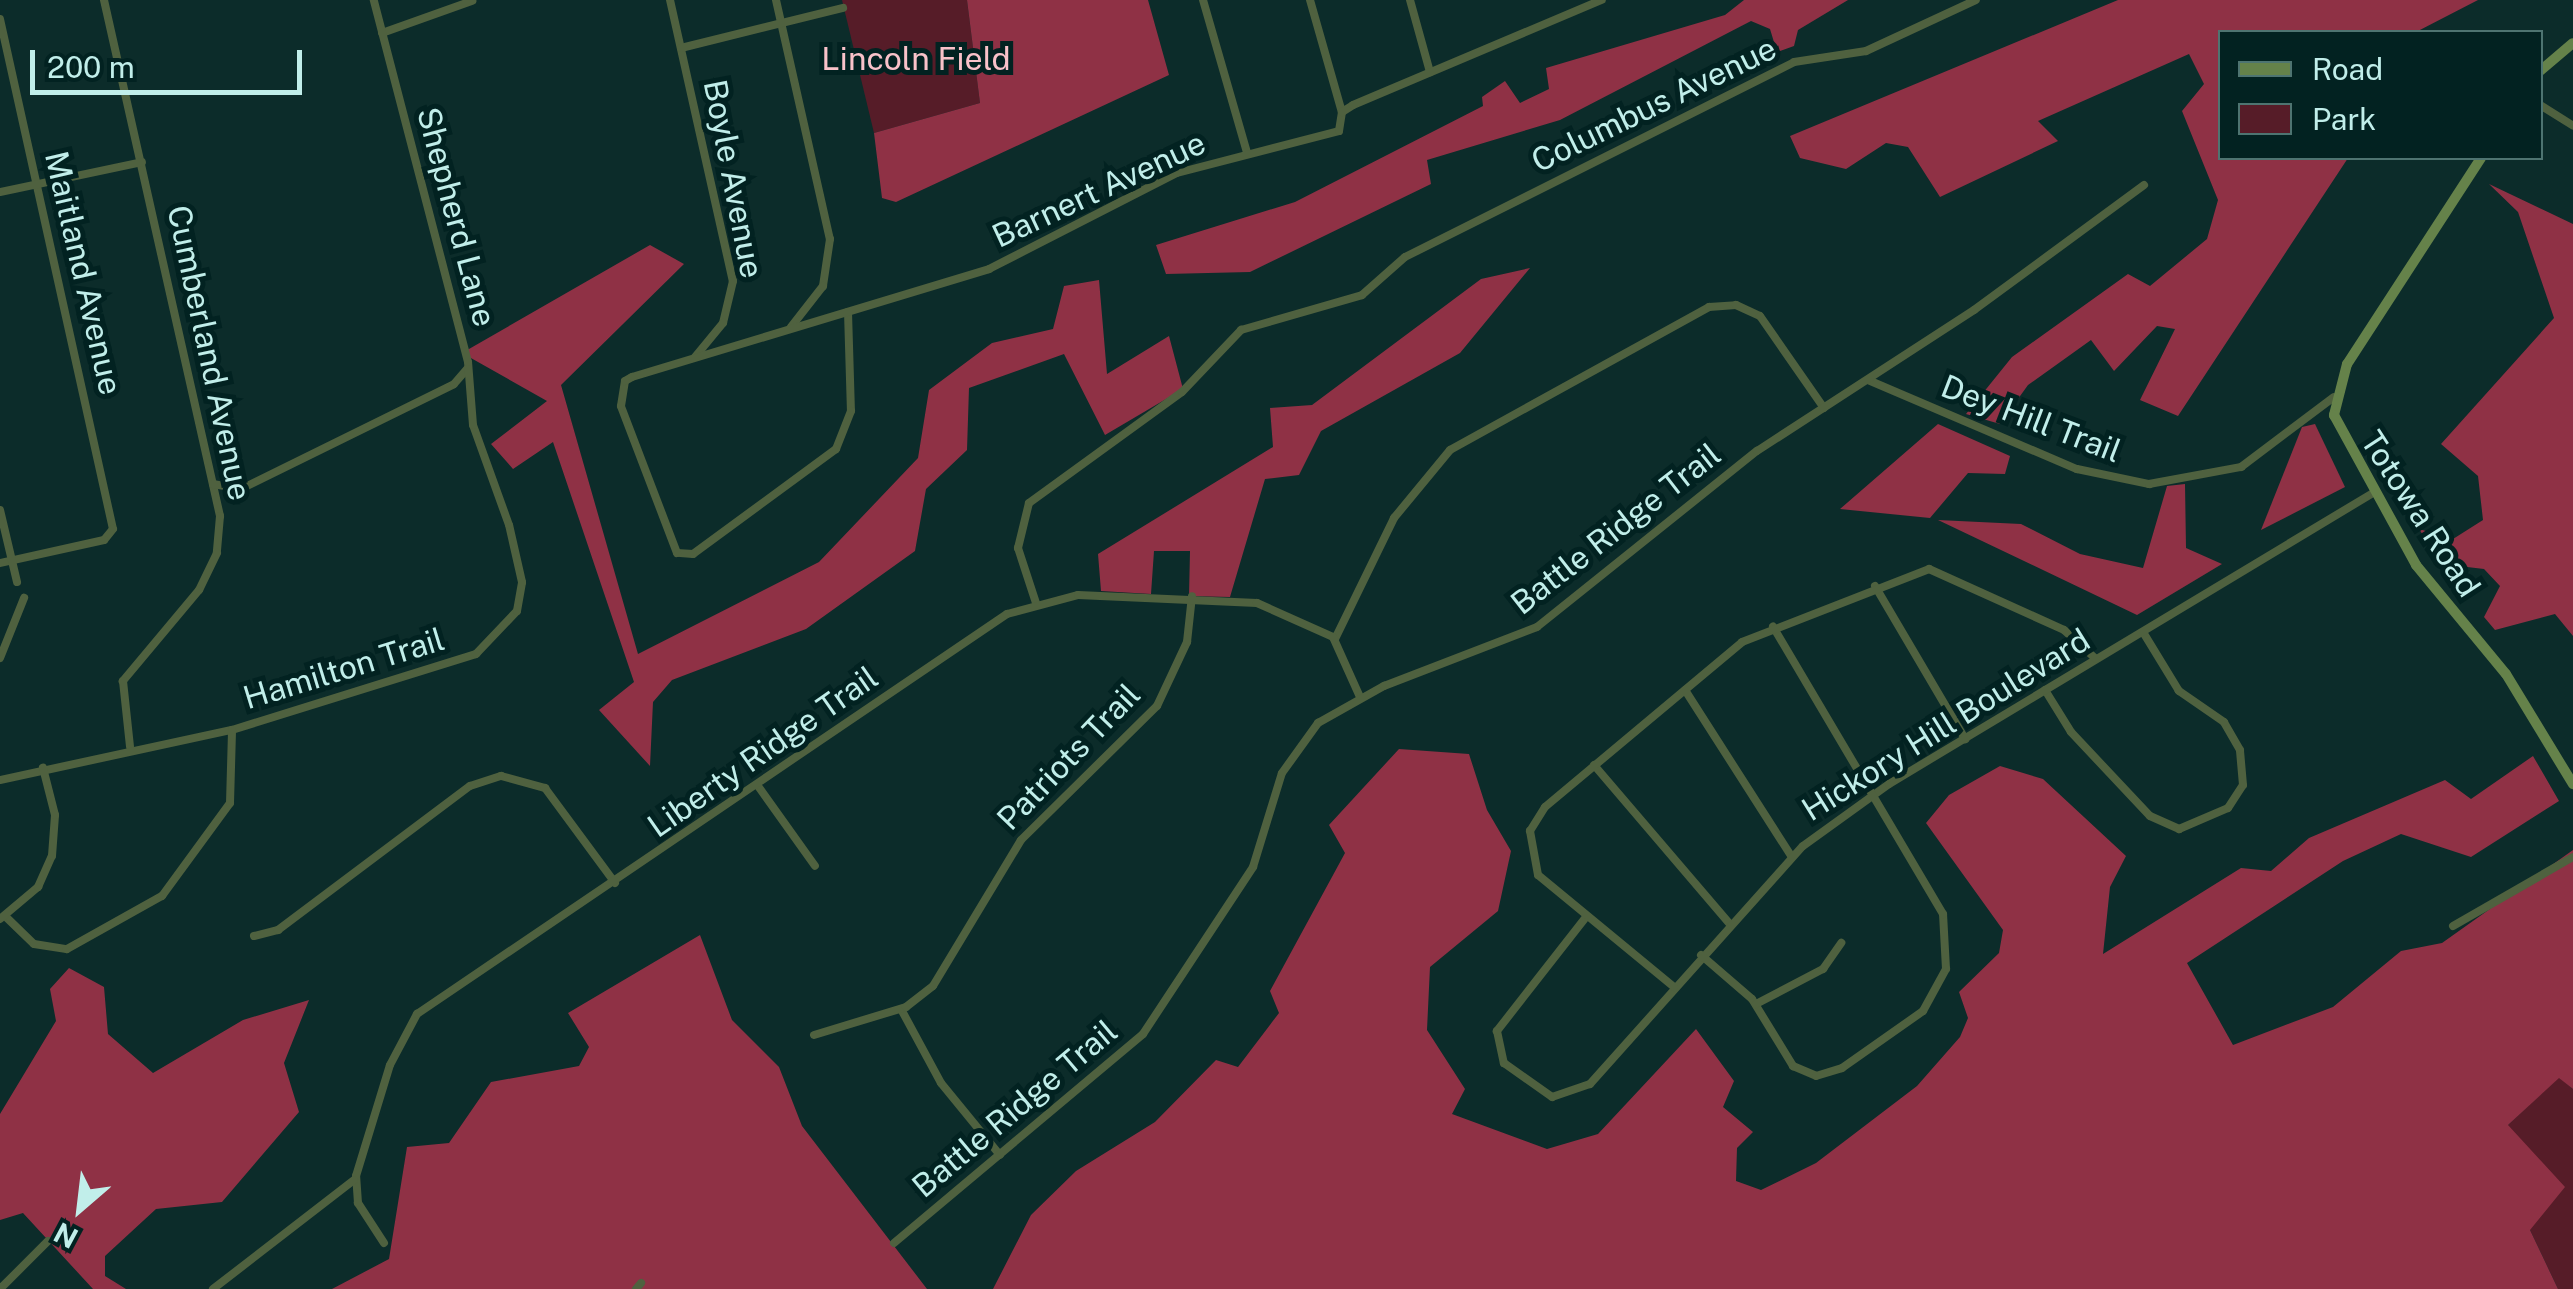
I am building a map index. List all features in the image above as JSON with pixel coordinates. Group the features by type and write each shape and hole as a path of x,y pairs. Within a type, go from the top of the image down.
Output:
{"main road":[{"path":"2543,69 2573,43"},
{"path":"2334,397 2481,160"},
{"name":"Totowa Road","path":"2334,397 2338,432 2374,493 2436,592 2506,674 2573,784"}],"street":[{"name":"Cumberland Avenue","path":"104,0 220,529 212,567 123,681 130,747"},
{"name":"Shepherd Lane","path":"374,0 468,368 483,447"},
{"path":"382,33 472,0"},
{"name":"Boyle Avenue","path":"670,0 733,281 723,322 694,358"},
{"path":"776,0 830,239 822,286 788,330"},
{"path":"1203,0 1247,152"},
{"path":"1310,0 1342,112"},
{"path":"1410,0 1430,72"},
{"name":"Barnert Avenue","path":"848,312 851,411 836,449 693,554 668,543 623,413 625,381 694,358 989,269 1177,174 1247,152 1339,132 1342,112 1602,0"},
{"name":"Columbus Avenue","path":"1036,603 1018,537 1041,489 1182,392 1241,330 1356,298 1401,259 1794,62 1878,47 1976,0"},
{"path":"681,48 844,8"},
{"name":"Maitland Avenue","path":"0,18 110,538 11,560"},
{"path":"2543,106 2573,126"},
{"path":"0,192 142,162"},
{"name":"Battle Ridge Trail","path":"894,1243 1143,1034 1253,867 1298,745 1360,697 1537,627 1678,510 2144,185"},
{"path":"1360,697 1335,639 1394,518 1450,450 1709,307 1736,306 1760,316 1824,408"},
{"path":"213,484 241,489 454,384 468,368"},
{"name":"Dey Hill Trail","path":"1868,380 2077,468 2149,484 2241,468 2334,397"},
{"name":"Hamilton Trail","path":"0,780 130,747 232,730 476,654 507,630 522,582 483,447"},
{"name":"Hickory Hill Boulevard","path":"1586,917 1499,1023 1500,1057 1541,1093 1571,1096 1590,1084 1792,856 1876,794 2374,493"},
{"path":"0,510 17,582"},
{"path":"0,563 11,560"},
{"path":"1674,987 1538,875 1530,831 1544,807 1685,690 1773,626 1908,572 1942,571 2064,630 2096,660"},
{"path":"1875,586 1965,738"},
{"name":"Liberty Ridge Trail","path":"356,1176 390,1064 418,1014 758,786 988,624 1036,603 1105,594 1192,596 1274,608 1335,639"},
{"name":"Patriots Trail","path":"814,1035 902,1008 944,974 1032,826 1157,706 1186,642 1192,596"},
{"path":"0,658 24,598"},
{"path":"1701,955 1756,1004 1793,1066 1828,1075 1923,1011 1939,988 1946,925 1876,794 1773,626"},
{"path":"2045,690 2071,732 2150,816 2179,829 2228,808 2243,785 2240,750 2224,722 2180,690 2142,632"},
{"path":"1685,690 1792,856"},
{"path":"43,768 56,814 52,856 38,887 2,917 34,944 67,949 162,896 230,802 232,730"},
{"path":"1594,765 1729,923"},
{"path":"254,936 278,930 470,786 501,776 544,788 615,883"},
{"path":"758,786 815,866"},
{"path":"2453,926 2573,857"},
{"path":"1756,1004 1824,969 1842,942"},
{"path":"902,1008 941,1083 1000,1155"},
{"path":"356,1176 358,1202 384,1243"},
{"path":"213,1289 356,1176"},
{"path":"0,1288 48,1242"}],"green space":[{"name":"Lincoln Field","path":"842,0 967,0 980,103 874,133"},
{"path":"2559,1077 2573,1089 2573,1289 2558,1289 2530,1230 2508,1125"}],"shaded area":[{"path":"967,0 1148,0 1169,75 896,202 882,198 874,133 980,103"},
{"path":"1744,0 1848,0 1798,30 1794,46 1777,52 1770,29 1751,21 1560,120 1427,160 1431,184 1250,272 1166,274 1156,245 1295,202 1483,106 1482,97 1505,81 1520,103 1549,89 1546,68 1725,15"},
{"path":"2118,0 2478,0 2420,30 2218,30 2218,160 2347,160 2178,416 2140,400 2175,329 2157,326 2114,371 2091,340 2028,385 2000,424 1966,414 2012,357 2128,274 2150,286 2207,239 2218,200 2182,111 2204,84 2189,54 2038,121 2058,141 1940,197 1908,147 1886,143 1846,169 1800,158 1790,136"},
{"path":"2489,184 2573,224 2573,636 2555,614 2495,630 2484,617 2500,586 2484,569 2442,564 2419,529 2453,539 2483,520 2478,476 2441,444 2554,318 2518,212"},
{"path":"650,245 684,264 561,385 638,654 819,562 918,458 929,390 992,343 1053,329 1064,286 1099,280 1107,374 1169,336 1183,389 1105,435 1064,354 969,388 967,450 926,489 915,551 806,629 672,680 653,702 650,766 599,710 634,682 553,442 513,469 491,444 547,401 462,353"},
{"path":"1530,268 1460,353 1321,431 1299,475 1265,479 1230,597 1189,596 1190,551 1154,551 1151,594 1101,591 1098,554 1273,447 1270,408 1312,405 1481,279"},
{"path":"1938,424 2010,456 2005,474 1968,473 1930,518 1840,509"},
{"path":"2315,424 2345,487 2261,530 2302,427"},
{"path":"2185,484 2186,548 2222,564 2137,615 1938,520 2021,524 2080,554 2143,568 2167,486"},
{"path":"1399,749 1469,754 1487,810 1511,851 1498,911 1430,967 1427,1030 1465,1089 1452,1114 1547,1149 1598,1134 1696,1029 1734,1081 1723,1107 1753,1132 1737,1148 1736,1181 1761,1190 1816,1163 1917,1086 1960,1037 1968,1018 1959,992 1999,953 2003,930 1926,823 1949,795 2000,766 2043,779 2126,856 2110,887 2103,954 2241,868 2271,871 2309,838 2445,780 2471,799 2533,756 2559,801 2471,857 2401,834 2343,861 2187,963 2233,1045 2333,1007 2401,951 2442,943 2573,850 2573,1089 2559,1078 2508,1125 2565,1187 2530,1230 2558,1289 993,1289 1031,1215 1076,1171 1155,1122 1216,1060 1238,1067 1279,1013 1270,991 1345,853 1329,825"},
{"path":"700,935 732,1020 779,1067 802,1126 927,1289 332,1289 389,1259 407,1147 449,1143 491,1082 579,1066 589,1047 568,1013"},
{"path":"69,968 104,987 108,1034 153,1073 243,1020 309,1000 284,1063 299,1112 222,1202 156,1209 105,1256 105,1276 126,1289 93,1289 23,1213 0,1220 0,1114 56,1021 50,989"}]}
